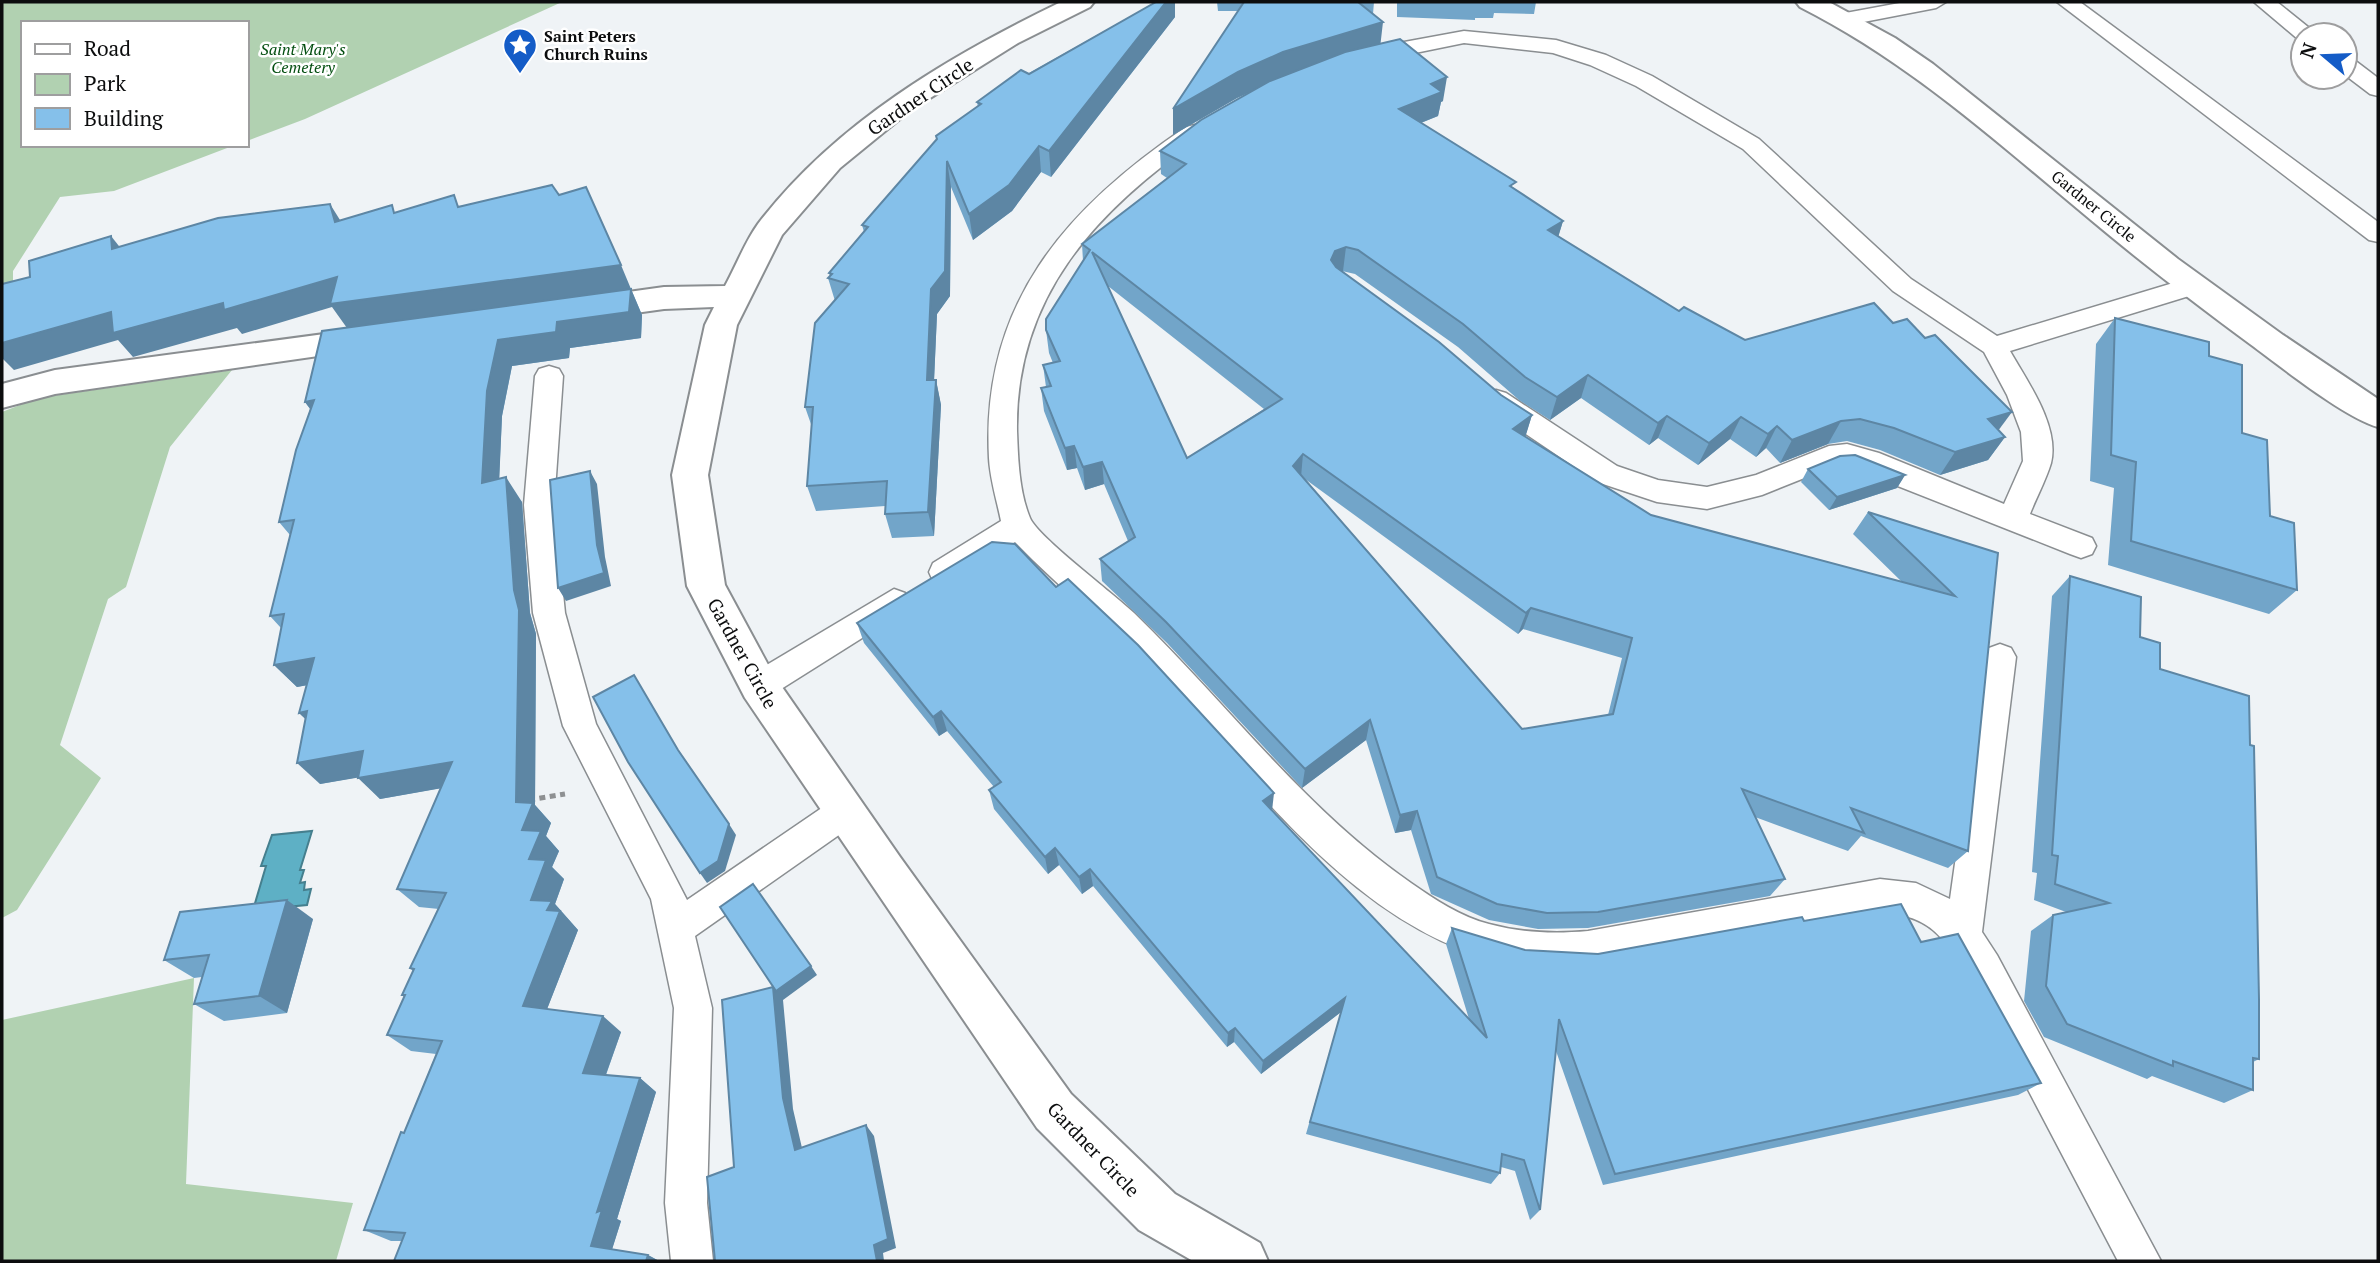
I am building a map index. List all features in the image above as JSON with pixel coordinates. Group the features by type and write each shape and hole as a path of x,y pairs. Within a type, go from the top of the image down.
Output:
{"street":[{"name":"Gardner Circle","path":"1081,2 1009,37 901,104 830,162 769,231 721,325 690,475 705,586 759,686 844,812 1054,1111 1157,1212 1242,1261"},
{"name":"Gardner Circle","path":"1809,2 1848,19 1973,107 2193,286 2323,380 2378,415"},
{"path":"551,314 664,298 736,296"},
{"path":"2,396 55,382 400,334"}],"lane":[{"path":"1848,19 1936,2"},
{"path":"2067,2 2378,234"},
{"path":"2264,2 2289,21"},
{"path":"1341,63 1391,49 1464,37 1513,40 1556,47 1598,60 1644,81 1751,144 1902,285 1934,309 1994,346 2021,395 2035,432 2037,461 2012,521"},
{"path":"2359,75 2378,89"},
{"path":"1224,116 1191,134 1123,184 1071,236 1028,302 1009,354 1001,410 1003,451 1017,526 1124,622 1319,831 1362,872 1409,904 1469,934 1508,946 1545,952 1588,949 1900,895 1928,903 1963,934 2140,1261"},
{"path":"1994,346 2193,286"},
{"path":"549,376 538,505 549,613 580,726 668,897 693,1008 686,1203 692,1261"},
{"path":"1476,382 1507,409 1607,474 1657,491 1707,498 1762,484 1829,457 1847,455 1869,461 2012,521 2081,546"},
{"path":"759,686 1017,526"},
{"path":"1963,934 2000,657"},
{"path":"676,929 844,812"}],"green space":[{"name":"Saint Mary's Cemetery","path":"2,2 562,2 305,119 248,141 248,21 21,21 21,147 230,147 114,191 60,197 13,271 13,322 2,325"},
{"path":"232,370 170,447 126,587 108,599 60,745 101,778 17,910 2,918 2,412 38,398"},
{"path":"194,978 186,1184 353,1203 336,1261 2,1261 2,1020"}],"water":[{"path":"312,831 300,870 304,870 300,883 305,882 304,890 311,889 307,905 253,910 266,866 261,866 272,835"}],"building":[{"path":"1156,2 1166,2 1049,151 1039,146 1009,185 969,214 947,161 945,271 931,289 927,380 936,380 928,512 885,514 887,481 807,486 813,407 805,407 815,323 849,284 828,278 832,274 829,273 868,227 862,225 937,139 936,136 981,104 977,102 1021,70 1029,74"},
{"path":"1244,2 1358,2 1383,22 1283,52 1238,72 1173,109"},
{"path":"1400,39 1447,77 1431,84 1442,92 1399,109 1516,182 1510,186 1563,221 1548,230 1679,311 1684,307 1745,340 1874,303 1893,323 1907,319 1925,338 1935,335 2012,412 1988,419 2005,437 1955,452 1894,428 1860,419 1841,421 1792,440 1777,426 1768,434 1741,417 1709,443 1667,416 1658,423 1588,375 1557,397 1525,377 1463,324 1358,250 1346,247 1335,251 1331,260 1336,267 1439,342 1501,395 1532,415 1513,429 1651,515 1955,596 1868,512 1998,553 1968,851 1851,808 1864,833 1742,789 1785,879 1598,912 1547,913 1497,904 1437,877 1417,811 1400,815 1370,720 1305,769 1166,622 1100,559 1135,537 1102,462 1083,467 1074,446 1065,448 1041,388 1051,386 1043,365 1060,361 1046,330 1046,319 1090,250 1082,244 1186,164 1160,151 1201,120 1270,81 1345,52","holes":["1092,252 1282,399 1187,458","1303,454 1526,613 1531,608 1632,638 1613,714 1522,729 1293,466"]},
{"path":"552,185 559,195 586,187 621,265 330,304 337,277 224,310 223,303 113,333 111,312 2,343 2,284 30,277 29,261 111,236 112,249 218,218 330,204 335,222 392,205 394,213 454,195 458,207"},
{"path":"631,289 629,312 557,322 556,332 498,340 487,391 482,483 506,477 514,590 519,610 516,802 533,803 522,830 541,831 529,859 546,860 531,900 552,901 547,910 560,911 523,1006 603,1016 583,1073 640,1078 597,1212 602,1210 591,1246 648,1255 646,1261 394,1261 405,1233 364,1230 401,1132 404,1133 442,1041 387,1035 414,969 410,968 446,893 397,889 452,762 358,778 363,751 297,763 307,711 299,713 314,658 274,665 284,614 270,616 294,520 279,522 296,450 314,400 305,402 322,331"},
{"path":"2115,318 2209,342 2209,356 2242,365 2242,433 2267,440 2270,516 2294,523 2297,590 2131,541 2136,462 2111,455"},
{"path":"1855,455 1905,475 1837,497 1808,469 1840,456"},
{"path":"590,471 597,545 604,573 558,588 550,480"},
{"path":"992,542 1015,544 1056,587 1068,579 1138,645 1274,793 1263,801 1487,1038 1452,928 1525,950 1598,954 1802,917 1804,921 1901,904 1921,942 1958,934 2041,1083 1615,1174 1559,1019 1540,1210 1524,1160 1502,1154 1500,1173 1310,1122 1345,998 1263,1061 1235,1028 1228,1033 1090,869 1079,877 1055,848 1045,857 989,790 1001,782 941,711 933,717 857,623"},
{"path":"2070,576 2141,597 2140,637 2160,643 2160,669 2249,696 2250,745 2254,746 2259,999 2259,1059 2253,1058 2253,1090 2173,1061 2173,1066 2067,1024 2046,986 2053,915 2109,903 2055,884 2058,856 2052,855"},
{"path":"634,675 678,750 729,824 718,861 700,873 628,762 593,697"},
{"path":"753,884 811,966 776,991 720,907"},
{"path":"287,900 259,996 194,1004 209,955 164,960 180,912"},
{"path":"773,987 783,1098 795,1150 866,1125 888,1239 874,1245 877,1261 715,1261 707,1177 734,1167 722,1000"}],"place":[{"name":"Saint Peters Church Ruins","path":"520,75"}]}
